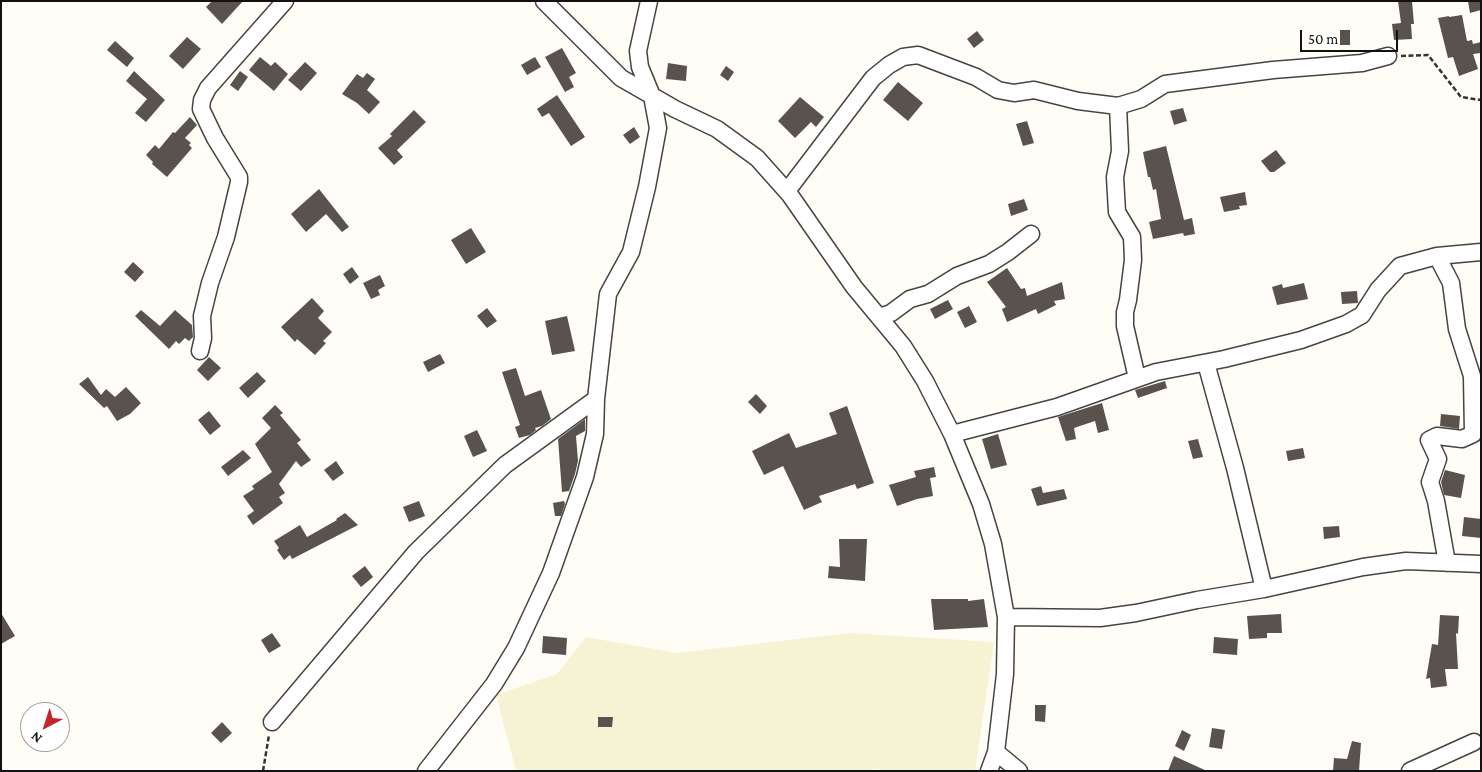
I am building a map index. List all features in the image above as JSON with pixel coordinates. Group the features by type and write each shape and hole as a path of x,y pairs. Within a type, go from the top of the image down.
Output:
{"street":[{"path":"200,351 203,338 202,316 226,237 240,182 201,109 202,100 208,88 285,1"},
{"path":"544,1 621,78 717,129 757,158 787,191 854,288 903,346 925,381 952,434 981,504 993,544 1006,617 1004,674 996,752 989,771"},
{"path":"426,771 494,684 516,648 551,573 585,477 595,434 596,399 608,294 631,252 655,149 658,128 652,96 640,67 638,51 649,1"},
{"path":"787,191 873,78 889,64 903,57 918,55 976,77 998,90 1014,93 1034,90 1078,101 1118,106 1141,99 1165,84 1273,70 1362,63 1388,56"},
{"path":"1118,106 1120,151 1115,177 1117,212 1132,237 1133,260 1125,312 1126,326 1137,378"},
{"path":"879,317 891,313 910,299 928,294 957,276 989,264 1032,234"},
{"path":"952,434 1057,407 1156,372 1301,340 1346,324 1362,315 1378,290 1400,266 1438,256 1481,252"},
{"path":"1438,256 1451,283 1457,329 1472,376 1473,434 1462,439 1437,436 1429,440 1438,459 1430,482 1436,501 1447,563"},
{"path":"1206,362 1235,468 1264,590"},
{"path":"272,722 416,552 505,465 596,399"},
{"path":"1006,617 1100,618 1264,590 1363,568 1406,561 1481,564"},
{"path":"1410,771 1474,742"},
{"path":"996,752 1019,771"}],"path":[{"path":"1388,56 1428,55 1461,98 1481,100"},
{"path":"263,771 272,722"}],"shaded area":[{"path":"850,633 994,642 975,771 887,771 873,768 872,771 516,771 496,695 557,674 586,637 677,653"}],"building":[{"path":"212,1 243,1 222,24 206,7"},
{"path":"1398,1 1412,1 1414,24 1411,24 1412,39 1394,40 1392,24 1401,23"},
{"path":"1468,1 1481,1 1481,10 1470,13"},
{"path":"1462,15 1467,41 1472,40 1473,44 1481,42 1481,53 1473,54 1478,69 1459,76 1453,57 1448,58 1438,18"},
{"path":"1340,30 1350,30 1350,45 1340,45"},
{"path":"977,31 984,40 974,48 967,39"},
{"path":"187,37 201,49 183,69 169,56"},
{"path":"115,41 134,58 127,67 107,50"},
{"path":"562,48 576,73 569,77 574,87 565,92 545,57"},
{"path":"260,57 271,66 275,62 288,74 274,91 249,70"},
{"path":"535,57 541,67 527,75 521,65"},
{"path":"305,62 317,73 301,91 288,80"},
{"path":"668,63 687,66 686,81 666,79"},
{"path":"726,66 734,72 728,81 720,75"},
{"path":"134,71 165,100 146,122 135,113 147,99 126,81"},
{"path":"240,71 248,77 238,91 230,85"},
{"path":"367,73 375,79 367,90 380,102 369,114 357,103 342,94 357,74 363,78"},
{"path":"898,82 923,103 908,121 883,100"},
{"path":"557,95 585,137 571,146 549,113 542,117 537,109"},
{"path":"800,97 824,117 816,127 811,122 795,138 778,121"},
{"path":"1183,108 1187,121 1174,125 1170,111"},
{"path":"414,110 426,122 397,150 403,157 394,165 378,148 392,136 390,134"},
{"path":"190,117 197,125 185,138 191,143 189,145 192,148 167,177 152,164 153,162 146,155 155,145 159,149 173,132 175,133"},
{"path":"1027,121 1034,143 1023,146 1016,124"},
{"path":"634,127 640,137 630,144 623,135"},
{"path":"1166,146 1184,220 1192,218 1195,234 1184,236 1183,233 1153,239 1149,222 1161,219 1156,189 1153,190 1150,177 1148,177 1143,152"},
{"path":"1276,150 1286,163 1274,172 1270,172 1261,161"},
{"path":"319,189 349,227 342,232 326,214 306,232 291,214"},
{"path":"1245,192 1247,205 1239,206 1240,209 1224,212 1220,197"},
{"path":"1024,199 1028,210 1011,216 1008,204"},
{"path":"471,228 486,252 466,264 451,240"},
{"path":"133,262 144,272 135,282 124,272"},
{"path":"352,267 359,277 350,284 343,274"},
{"path":"1007,268 1021,289 1025,288 1027,296 1062,282 1065,299 1054,301 1056,305 1038,314 1036,309 1007,322 1002,309 1006,307 987,282"},
{"path":"380,275 385,286 378,290 380,295 371,299 363,283"},
{"path":"1304,283 1308,299 1277,305 1272,287 1282,284 1283,288"},
{"path":"1357,291 1358,303 1342,304 1341,292"},
{"path":"312,298 324,311 318,318 332,332 323,341 326,343 315,355 297,339 295,342 281,327"},
{"path":"948,300 953,309 935,319 930,309"},
{"path":"969,306 977,322 965,328 957,312"},
{"path":"487,308 497,321 487,328 477,316"},
{"path":"141,310 160,326 175,310 192,325 193,337 189,341 185,338 179,344 176,341 169,349 135,316"},
{"path":"567,316 575,351 552,355 545,321"},
{"path":"440,354 445,363 428,372 423,362"},
{"path":"209,357 221,368 208,381 197,370"},
{"path":"516,368 525,396 541,390 551,419 542,426 535,428 536,430 530,435 519,438 515,427 520,425 502,372"},
{"path":"257,372 266,381 248,398 239,388"},
{"path":"88,377 101,395 106,389 115,397 126,387 141,403 130,414 117,421 107,406 104,408 79,384"},
{"path":"1165,381 1167,388 1138,398 1135,390"},
{"path":"756,394 767,406 760,414 748,402"},
{"path":"1102,403 1109,430 1098,433 1095,421 1074,428 1076,439 1066,441 1058,417"},
{"path":"275,405 283,413 280,415 301,440 297,443 311,460 301,467 296,461 279,484 285,493 279,497 283,503 253,525 247,516 254,511 243,496 254,489 252,486 272,472 255,444 271,428 262,418"},
{"path":"847,406 874,483 857,489 855,484 819,496 822,502 804,510 783,466 764,475 752,451 789,433 796,448 837,434 829,413"},
{"path":"209,411 221,426 210,435 198,420"},
{"path":"1441,414 1460,416 1459,429 1440,426"},
{"path":"585,419 585,431 576,436 578,461 575,474 569,491 562,492 558,439"},
{"path":"477,430 487,451 473,457 464,436"},
{"path":"998,434 1007,465 991,469 982,439"},
{"path":"1198,439 1203,457 1193,459 1188,441"},
{"path":"1303,448 1305,458 1288,461 1286,451"},
{"path":"243,450 251,458 228,476 221,467"},
{"path":"336,461 344,473 333,481 324,470"},
{"path":"934,467 936,477 930,478 933,496 897,506 889,485 916,477 914,471"},
{"path":"1445,470 1465,475 1461,498 1444,495 1441,482"},
{"path":"1041,486 1043,493 1064,489 1067,499 1037,506 1031,489"},
{"path":"419,501 425,516 409,522 403,507"},
{"path":"564,501 565,504 561,516 555,516 553,503"},
{"path":"345,513 358,525 292,559 290,555 284,560 277,550 279,548 274,541 300,525 307,537 337,520"},
{"path":"1464,517 1481,519 1481,538 1462,536"},
{"path":"1339,526 1340,537 1324,539 1323,527"},
{"path":"839,539 867,539 865,581 828,578 829,566 840,567"},
{"path":"365,566 373,577 361,587 352,576"},
{"path":"931,599 968,599 968,601 984,599 988,627 934,630"},
{"path":"1,613 15,636 1,644"},
{"path":"1281,614 1282,633 1267,633 1267,638 1249,639 1247,616"},
{"path":"1440,615 1459,616 1458,634 1456,633 1458,669 1445,669 1447,686 1431,688 1430,678 1426,679 1432,644 1438,645"},
{"path":"272,633 281,646 269,653 261,640"},
{"path":"543,636 567,638 566,655 542,653"},
{"path":"1214,637 1238,639 1237,655 1213,653"},
{"path":"1035,705 1046,705 1045,722 1035,721"},
{"path":"598,717 613,717 612,727 598,727"},
{"path":"222,722 232,733 221,743 211,733"},
{"path":"1212,728 1225,730 1222,749 1209,747"},
{"path":"1182,730 1191,735 1184,751 1175,746"},
{"path":"1352,741 1361,743 1359,771 1333,771 1334,758 1347,759"},
{"path":"1174,756 1207,771 1168,771"}]}
